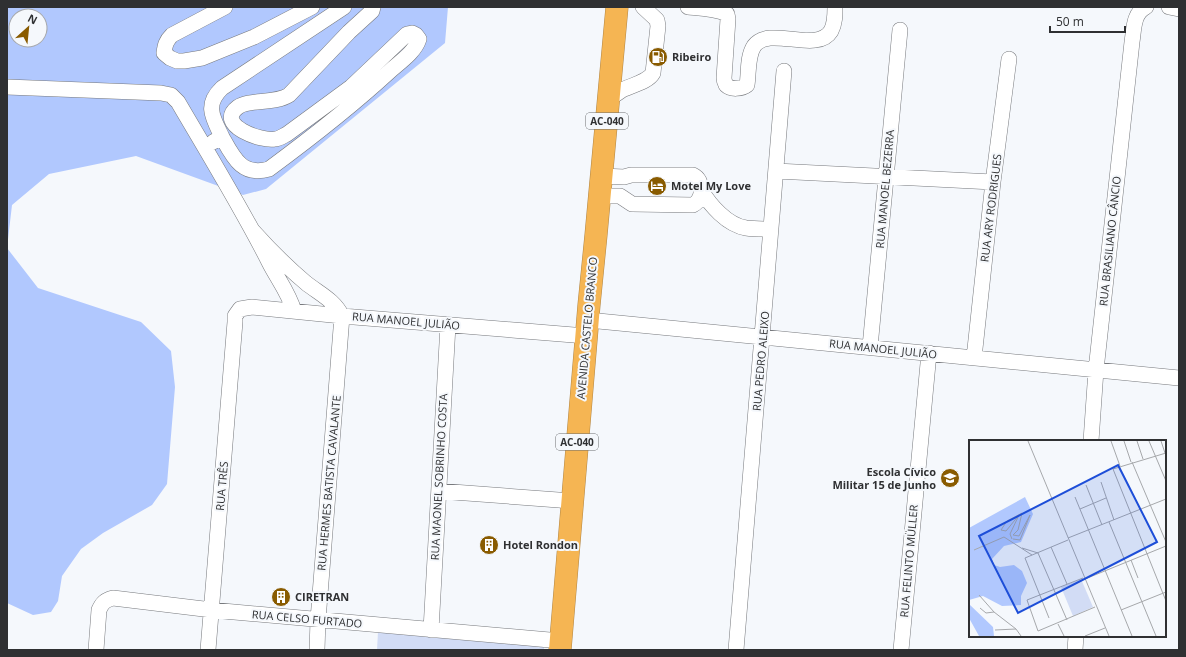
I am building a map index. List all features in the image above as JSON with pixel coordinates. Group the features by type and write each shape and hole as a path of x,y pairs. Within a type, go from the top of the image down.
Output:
{"highway":[{"name":"AVENIDA CASTELO BRANCO","path":"560,646 587,328 617,7"}],"street":[{"path":"225,7 172,35 167,39 164,46 164,53 177,61 202,58 254,37 312,7"},
{"path":"344,7 216,93 211,107 212,116 234,158 241,166 251,171 260,172 269,170 375,85 417,45 418,40 416,35 412,33 407,34 351,87 287,134 275,140 261,138 238,130 233,124 232,119 233,112 238,107 245,104 283,99 289,95 344,37 372,11 373,7"},
{"path":"609,99 626,88 650,78 653,73 658,26 657,20 643,7"},
{"path":"688,7 718,8 727,14 725,83 730,87 742,88 748,81 750,55 754,46 760,40 770,38 813,40 824,38 831,31 835,20 835,7"},
{"name":"RUA BRASILIANO CÂNCIO","path":"1091,440 1096,370 1132,42 1138,13 1146,7"},
{"path":"1169,7 1179,9"},
{"name":"RUA MANOEL BEZERRA","path":"870,347 900,30"},
{"name":"RUA ARY RODRIGUES","path":"974,358 993,182 1009,59"},
{"name":"RUA PEDRO ALEIXO","path":"736,650 784,71"},
{"path":"7,87 161,93 171,95 178,102 253,231 270,265 291,300 294,311"},
{"path":"204,147 222,137"},
{"path":"776,170 993,182"},
{"path":"632,175 693,175 700,181 701,198 693,205 632,204 601,186 632,175"},
{"path":"701,190 715,209 735,225 745,228 771,229"},
{"path":"253,231 280,260 308,284 331,300 338,308 342,316"},
{"name":"RUA MANOEL JULIÃO","path":"235,322 237,312 240,309 252,307 448,325 587,328 763,337 1179,378"},
{"name":"RUA HERMES BATISTA CAVALANTE","path":"317,650 318,620 342,316"},
{"name":"RUA TRÊS","path":"208,650 235,322"},
{"name":"RUA MAONEL SOBRINHO COSTA","path":"431,630 448,325"},
{"name":"RUA FELINTO MÜLLER","path":"901,650 929,353"},
{"path":"439,491 572,501"},
{"name":"RUA CELSO FURTADO","path":"96,650 99,610 101,605 108,599 113,598 212,610 431,630 560,646"},
{"path":"1075,650 1076,637"}],"shaded area":[{"path":"7,7 448,7 445,43 266,189 243,195 136,156 49,174 12,205 7,248"},
{"path":"7,248 38,288 141,322 171,351 175,387 167,484 152,505 103,533 81,549 62,576 58,601 51,612 33,615 7,603"},
{"path":"378,632 544,646 544,650 377,650"}],"place":[{"name":"Ribeiro","path":"658,57"},
{"name":"Motel My Love","path":"657,186"},
{"name":"Escola Cívico Militar 15 de Junho","path":"950,478"},
{"name":"Hotel Rondon","path":"489,545"},
{"name":"CIRETRAN","path":"281,597"}]}
